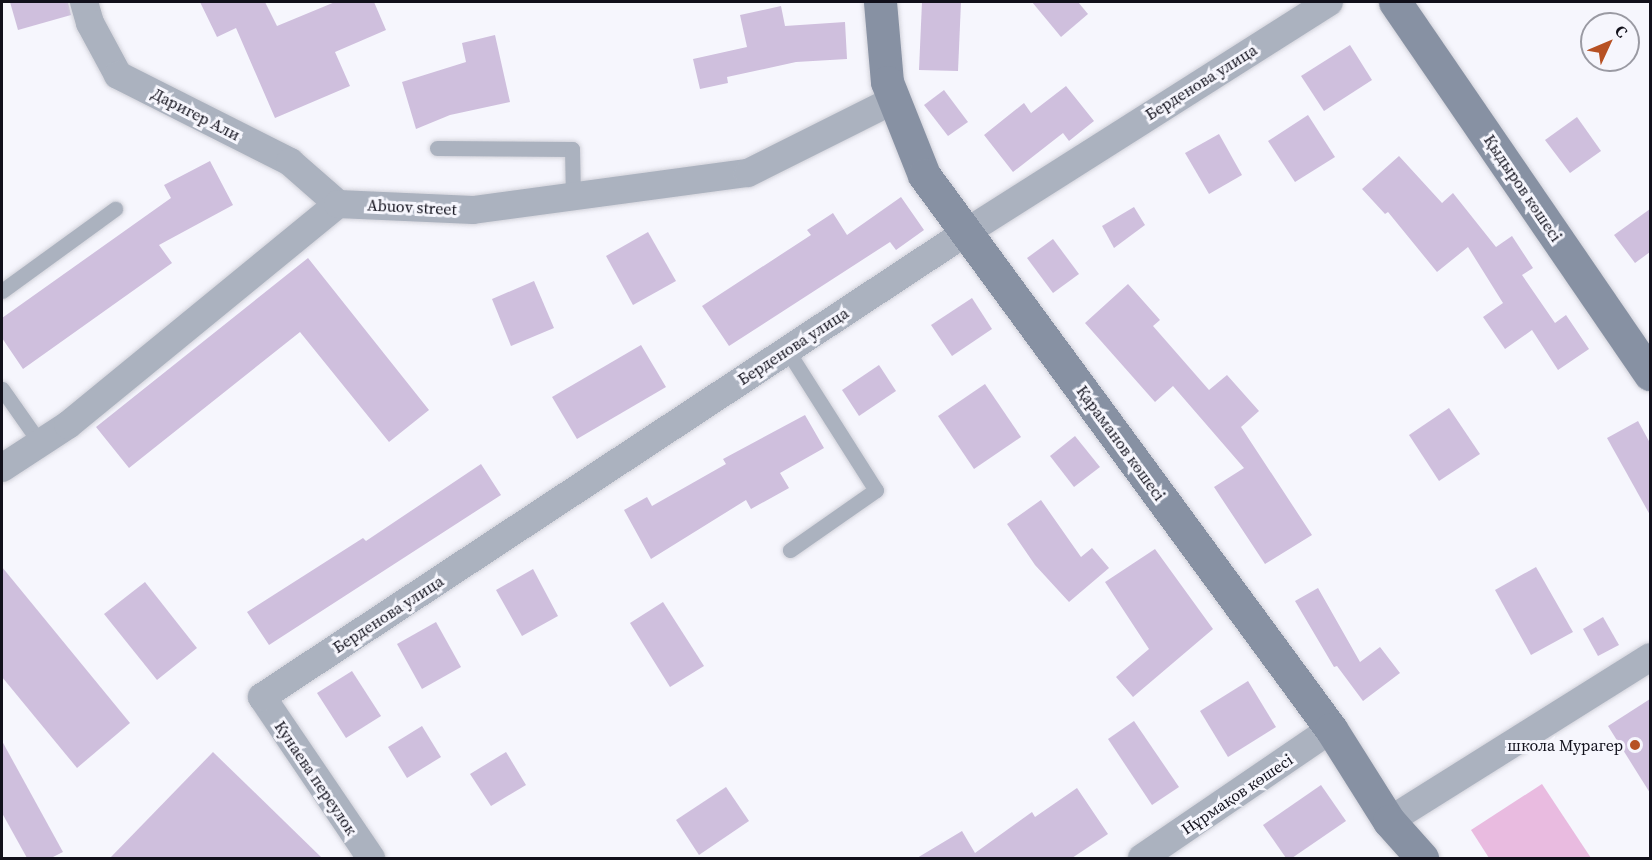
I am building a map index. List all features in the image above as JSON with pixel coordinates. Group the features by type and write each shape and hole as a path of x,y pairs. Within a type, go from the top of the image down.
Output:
{"street":[{"name":"Даригер Али","path":"84,2 90,22 118,75 290,162 338,204"},
{"name":"Қараманов көшесі","path":"880,2 887,82 924,175 1331,729 1389,821 1422,858"},
{"name":"Берденова улица","path":"262,697 966,233 1329,2"},
{"name":"Қыдыров көшесі","path":"1395,2 1650,374"},
{"name":"Abuov street","path":"338,204 473,210 748,173 894,100"},
{"path":"2,468 68,425 338,204"},
{"path":"1389,821 1650,657"},
{"name":"Кунаева переулок","path":"262,697 370,858"},
{"name":"Нұрмақов көшесі","path":"1142,858 1331,729"}],"lane":[{"path":"437,148 572,149 573,197"},
{"path":"2,291 115,209"},
{"path":"787,350 876,490 790,550"},
{"path":"2,389 40,443"}],"shaded area":[{"path":"1542,784 1591,858 1489,858 1471,830"}],"building":[{"path":"10,2 68,2 71,15 18,30"},
{"path":"200,2 265,2 277,26 335,2 374,2 386,30 335,52 350,86 275,118 236,28 217,37"},
{"path":"922,2 961,2 958,71 919,70"},
{"path":"1032,2 1078,2 1088,14 1061,37"},
{"path":"781,6 785,26 845,22 847,59 796,62 727,77 728,83 700,89 693,59 747,47 740,15"},
{"path":"495,35 510,102 450,115 416,129 402,82 466,62 462,43"},
{"path":"1350,45 1372,80 1324,111 1301,76"},
{"path":"1066,86 1094,121 1069,141 1063,133 1013,172 984,135 1024,103 1031,113"},
{"path":"944,90 968,122 948,136 924,105"},
{"path":"1308,115 1335,157 1295,182 1268,141"},
{"path":"1577,117 1601,151 1570,173 1545,140"},
{"path":"1219,134 1242,175 1209,194 1185,153"},
{"path":"1399,156 1442,203 1453,193 1496,247 1512,236 1533,268 1522,275 1555,323 1566,315 1589,349 1558,370 1532,330 1505,349 1483,317 1503,303 1468,247 1437,272 1388,212 1385,214 1362,189"},
{"path":"210,161 233,205 159,245 172,263 23,369 2,338 2,318 171,198 164,185"},
{"path":"901,197 924,230 896,250 890,242 729,346 702,306 811,235 807,230 833,213 847,235"},
{"path":"1134,207 1145,225 1114,248 1102,226"},
{"path":"1650,209 1650,252 1635,263 1614,235"},
{"path":"648,232 676,281 633,305 606,256"},
{"path":"1053,239 1079,274 1053,293 1027,258"},
{"path":"308,258 429,410 389,442 300,332 129,468 96,427"},
{"path":"534,281 554,328 511,346 492,299"},
{"path":"1128,284 1160,320 1153,326 1209,390 1227,375 1259,411 1241,427 1312,535 1265,564 1214,487 1244,468 1173,386 1155,402 1085,323"},
{"path":"972,298 992,329 952,356 931,325"},
{"path":"641,345 666,387 577,439 552,397"},
{"path":"879,365 896,391 859,416 842,390"},
{"path":"985,384 1021,437 974,469 938,416"},
{"path":"1449,408 1480,454 1439,481 1409,435"},
{"path":"805,415 824,448 780,473 789,488 751,509 746,500 651,559 624,510 647,497 652,506 726,464 723,459"},
{"path":"1638,421 1650,443 1650,515 1607,438"},
{"path":"1075,436 1100,467 1074,487 1050,456"},
{"path":"481,464 501,495 269,645 247,612 363,538 366,541"},
{"path":"1041,500 1081,557 1092,548 1109,568 1069,602 1035,565 1007,524"},
{"path":"1155,549 1213,629 1133,697 1116,677 1149,649 1105,582"},
{"path":"2,567 130,723 77,768 2,677"},
{"path":"1536,567 1573,632 1531,655 1495,590"},
{"path":"533,569 558,616 522,636 496,590"},
{"path":"145,582 197,648 157,680 104,614"},
{"path":"1318,588 1360,662 1380,647 1400,673 1363,701 1337,666 1334,667 1295,601"},
{"path":"663,602 704,666 670,687 630,623"},
{"path":"1603,617 1619,645 1598,656 1583,629"},
{"path":"436,622 461,667 422,689 397,644"},
{"path":"352,671 381,716 346,738 317,693"},
{"path":"1248,681 1276,727 1228,757 1200,711"},
{"name":"школа Мурагер","path":"1650,699 1650,793 1608,726"},
{"path":"1134,721 1179,787 1152,805 1108,739"},
{"path":"422,726 441,757 407,778 388,747"},
{"path":"2,741 63,852 51,858 27,858 2,813"},
{"path":"213,752 322,858 110,858"},
{"path":"506,752 526,785 491,806 470,774"},
{"path":"1321,785 1346,821 1292,858 1286,858 1263,825"},
{"path":"726,787 749,821 699,855 676,820"},
{"path":"1077,788 1108,834 1072,858 917,858 962,831 975,853 1032,812 1035,817"}],"place":[{"name":"школа Мурагер","path":"1635,745"}]}
